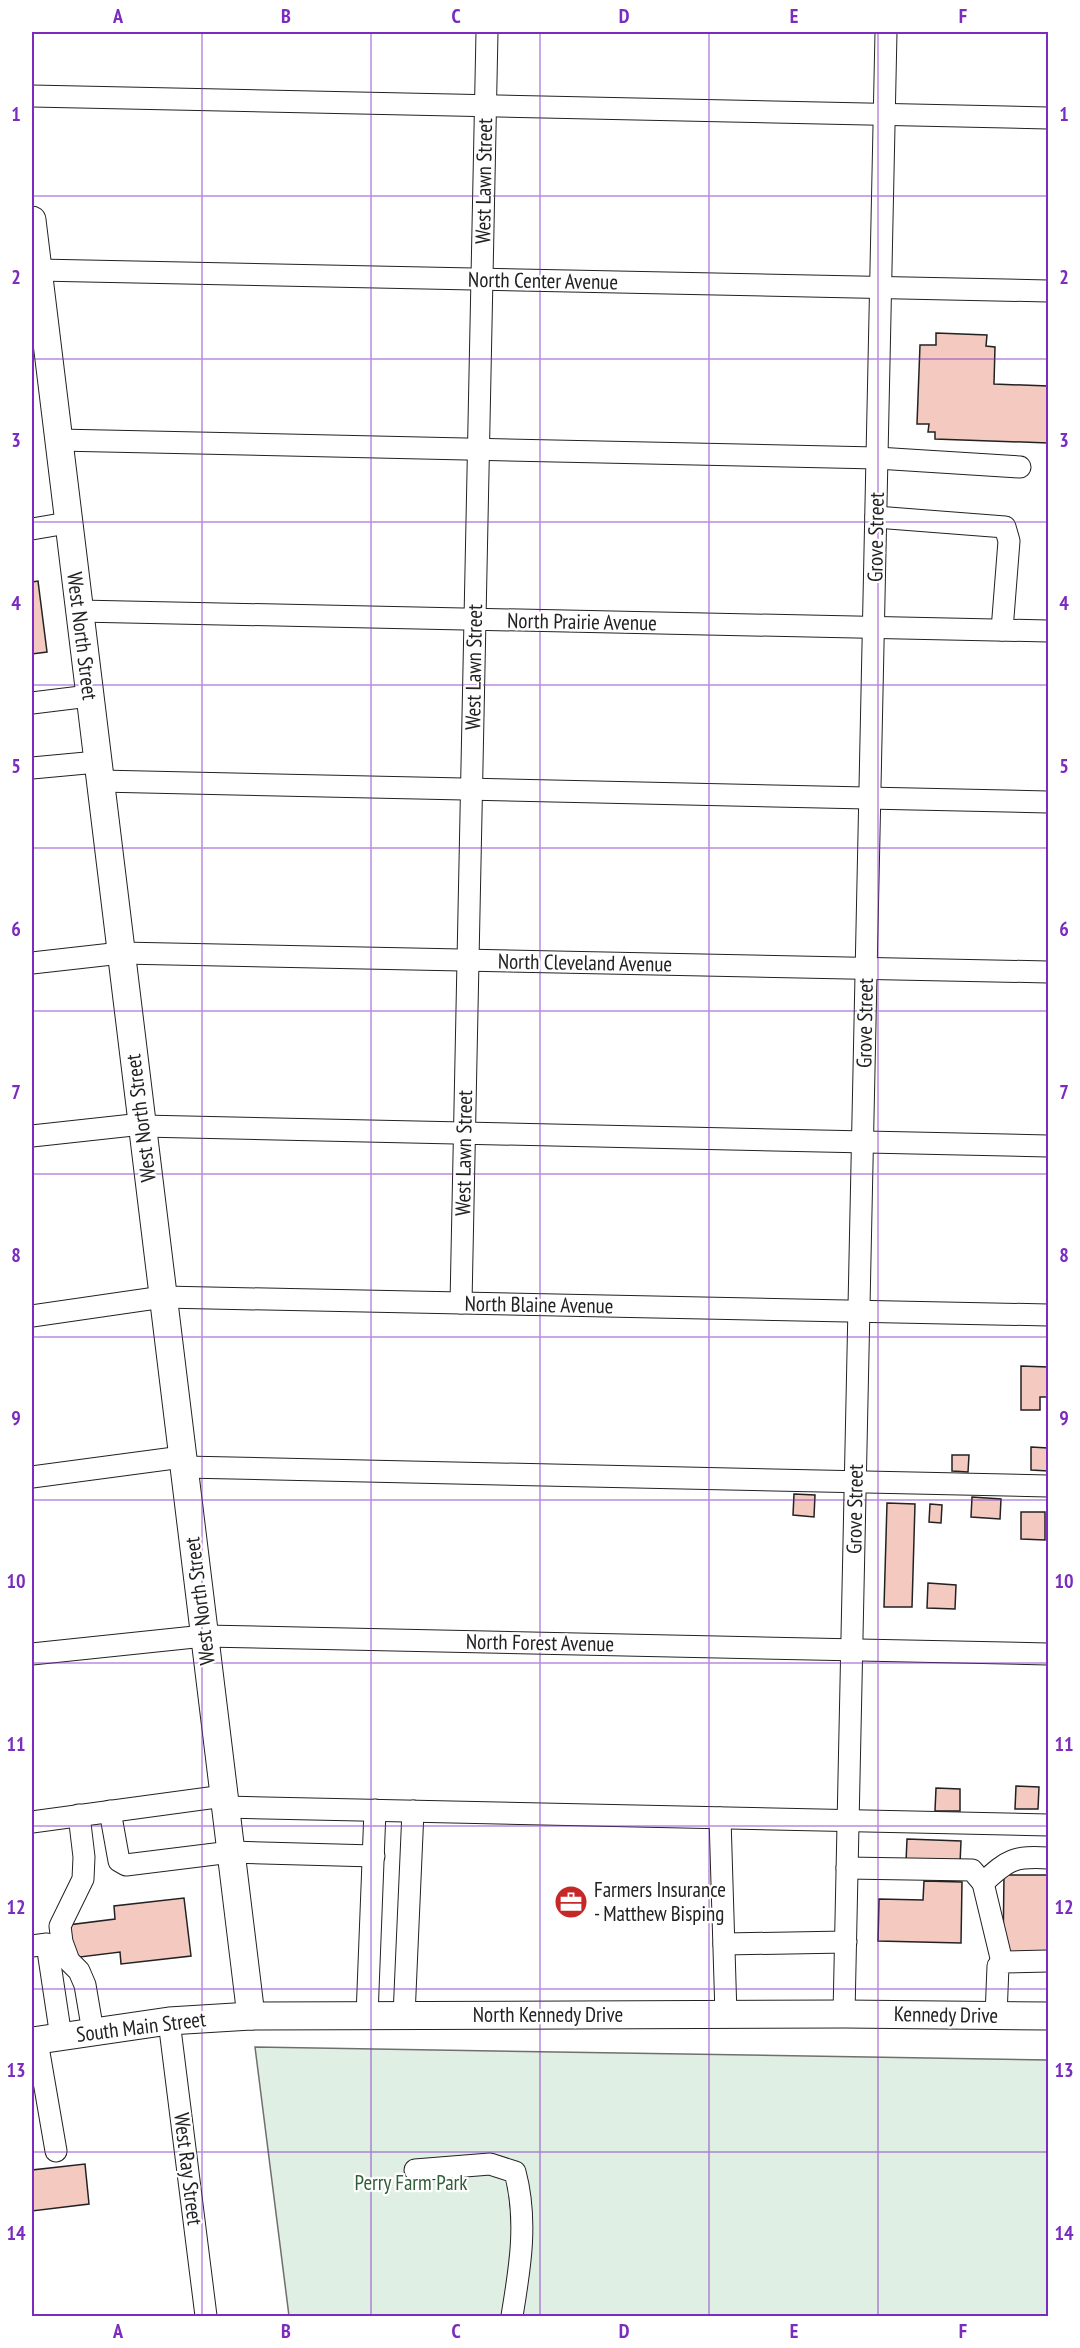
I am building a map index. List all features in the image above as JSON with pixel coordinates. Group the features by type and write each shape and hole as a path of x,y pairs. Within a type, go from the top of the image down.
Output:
{"main road":[{"name":"West North Street","path":"32,220 38,270 38,335 58,440 251,2016"},
{"name":"North Kennedy Drive","path":"251,2016 844,2014"},
{"name":"Kennedy Drive","path":"844,2014 1048,2016"},
{"name":"South Main Street","path":"43,2040 169,2020 251,2016"}],"street":[{"name":"West Lawn Street","path":"461,1303 487,32"},
{"name":"Grove Street","path":"844,2014 886,32"},
{"path":"32,96 1048,118"},
{"name":"North Center Avenue","path":"38,270 1048,291"},
{"path":"58,440 877,458 1020,467"},
{"path":"876,517 1005,527 1009,541 1002,630"},
{"path":"32,529 68,523"},
{"name":"North Prairie Avenue","path":"79,611 1048,631"},
{"path":"32,703 89,696"},
{"path":"32,768 471,789 1048,802"},
{"name":"North Cleveland Avenue","path":"32,963 122,953 1048,972"},
{"path":"32,1136 142,1125 1048,1146"},
{"name":"North Blaine Avenue","path":"32,1316 163,1297 1048,1315"},
{"path":"32,1477 183,1462 1048,1486"},
{"name":"North Forest Avenue","path":"32,1654 204,1636 1048,1654"},
{"path":"32,1822 110,1811 224,1801 375,1810 1048,1825"},
{"path":"367,2016 375,1810"},
{"path":"110,1811 114,1845 119,1861 126,1865 231,1852 374,1856"},
{"path":"404,2016 413,1811"},
{"path":"79,1815 84,1857 83,1879 60,1926 62,1942 69,1961 79,1971 85,1985 93,2032"},
{"path":"720,1818 726,2014"},
{"path":"983,1883 1001,1866 1022,1857 1048,1858"},
{"path":"848,1868 972,1870 983,1883 1002,1962"},
{"path":"724,1944 846,1942"},
{"path":"32,1946 47,1944 43,2040 56,2151"},
{"path":"996,2016 998,1966 1002,1962 1048,1961"},
{"name":"West Ray Street","path":"169,2020 206,2316"},
{"path":"415,2170 490,2164 515,2172 520,2194 523,2234 512,2316"}],"green space":[{"name":"Perry Farm Park","path":"255,2047 1048,2060 1048,2316 289,2316"}],"building":[{"path":"936,333 987,335 986,346 995,347 994,384 1048,386 1048,443 935,439 935,432 928,432 929,424 917,424 920,345 936,345"},
{"path":"38,581 47,652 32,654 32,582"},
{"path":"1021,1366 1048,1367 1048,1397 1040,1397 1040,1410 1021,1410"},
{"path":"1031,1447 1048,1448 1048,1471 1031,1470"},
{"path":"952,1455 969,1455 968,1472 952,1471"},
{"path":"794,1494 815,1495 814,1517 793,1515"},
{"path":"972,1497 1001,1499 1000,1519 971,1517"},
{"path":"887,1503 915,1504 912,1607 884,1607"},
{"path":"930,1504 942,1505 941,1523 929,1522"},
{"path":"1021,1512 1045,1512 1045,1540 1021,1539"},
{"path":"928,1583 956,1585 955,1609 927,1608"},
{"path":"1016,1786 1039,1787 1038,1809 1015,1809"},
{"path":"936,1788 960,1789 960,1811 935,1811"},
{"path":"907,1839 961,1841 960,1864 906,1862"},
{"path":"1004,1875 1048,1875 1048,1955 1003,1954"},
{"path":"924,1881 962,1882 961,1943 878,1941 879,1899 923,1900"},
{"path":"184,1898 191,1956 121,1964 120,1952 72,1958 68,1925 115,1919 114,1906"},
{"path":"85,2164 89,2204 32,2211 32,2170"}],"place":[{"name":"Farmers Insurance - Matthew Bisping","path":"571,1902"}]}
